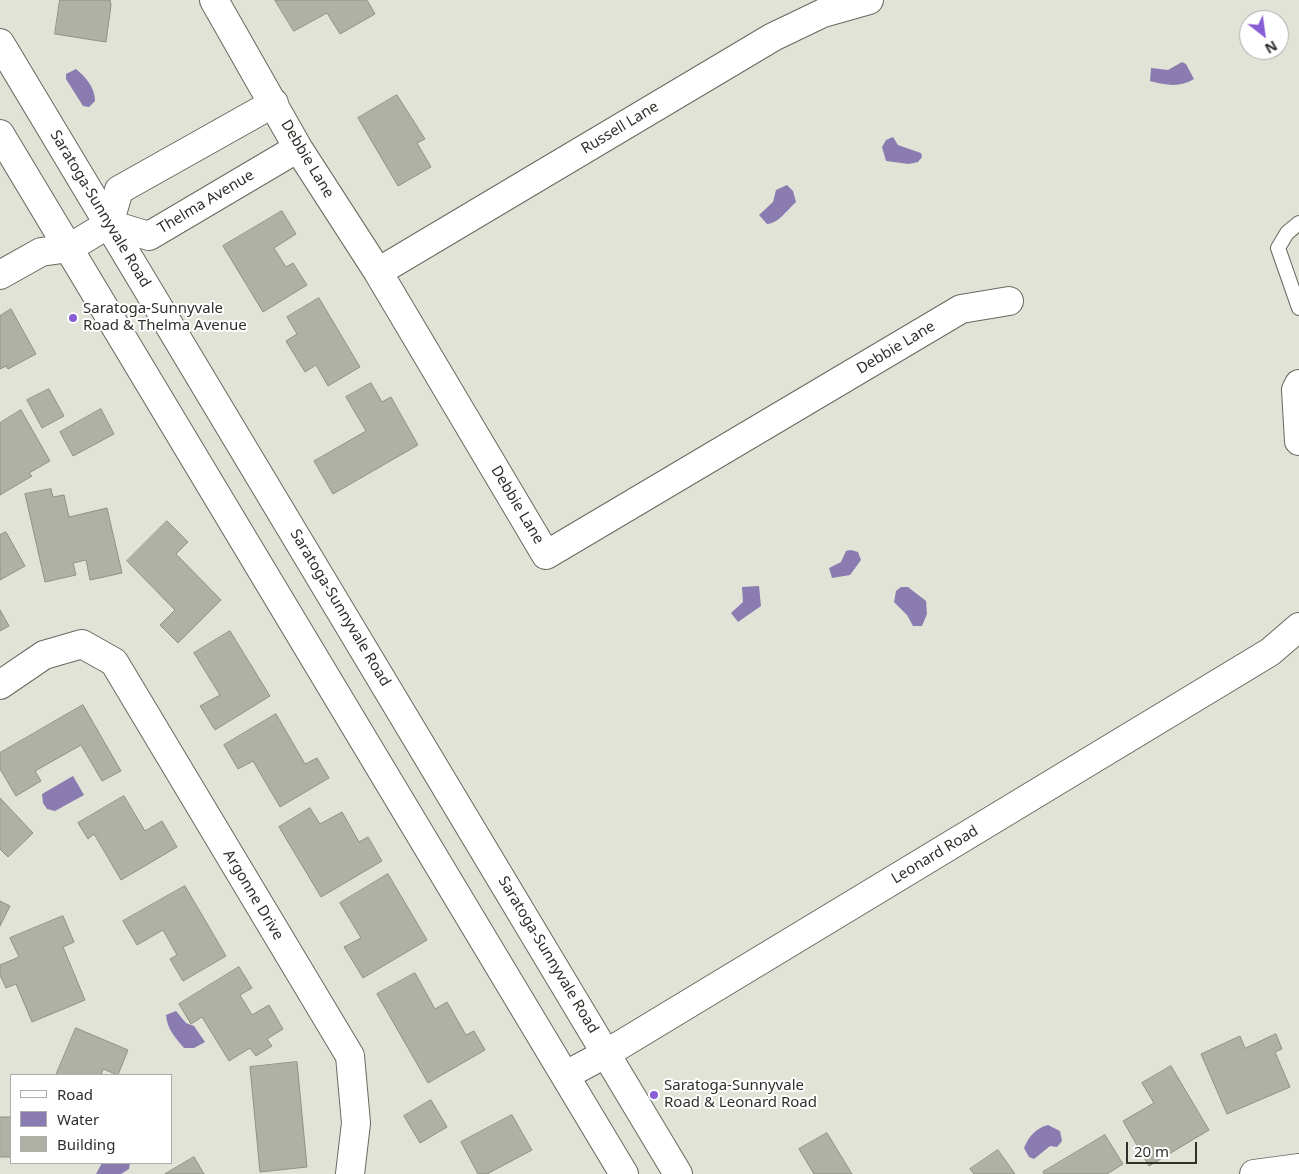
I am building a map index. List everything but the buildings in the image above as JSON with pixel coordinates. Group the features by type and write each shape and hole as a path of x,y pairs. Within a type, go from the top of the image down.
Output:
{"street":[{"name":"Debbie Lane","path":"214,0 298,148 378,272 546,555 961,309 1009,301"},
{"name":"Russell Lane","path":"378,272 773,37 823,13 869,0"},
{"name":"Saratoga-Sunnyvale Road","path":"0,43 678,1174"},
{"path":"0,275 41,252 69,248 109,224 119,190 274,103"},
{"path":"0,134 624,1174"},
{"name":"Thelma Avenue","path":"109,224 149,236 298,148"},
{"path":"1299,384 1296,390 1299,441"},
{"name":"Leonard Road","path":"566,1075 607,1053 1270,652 1299,627"},
{"name":"Argonne Drive","path":"0,684 44,654 82,644 114,662 350,1056 356,1123 350,1174"},
{"path":"1254,1174 1299,1168"}],"lane":[{"path":"1299,223 1287,233 1278,248 1299,308"}],"water":[{"path":"1182,62 1186,64 1194,79 1178,85 1150,81 1151,68 1168,70"},
{"path":"76,69 92,87 95,101 89,107 83,106 66,79 66,74"},
{"path":"893,137 898,145 921,153 922,157 918,162 909,164 886,161 882,147 886,140"},
{"path":"787,185 793,191 796,202 779,219 767,224 759,215 773,202 776,190"},
{"path":"846,551 858,552 861,560 850,575 832,578 829,568 841,562"},
{"path":"759,586 761,606 738,622 731,613 743,602 742,587"},
{"path":"901,587 908,587 926,601 927,614 922,626 913,626 907,615 894,602 896,591"},
{"path":"73,776 84,795 55,811 47,809 43,803 42,794"},
{"path":"176,1011 186,1023 194,1026 205,1042 194,1048 184,1048 168,1025 166,1015"},
{"path":"1048,1125 1060,1131 1062,1141 1057,1147 1050,1146 1034,1159 1029,1157 1024,1148 1028,1140 1036,1130"},
{"path":"101,1164 130,1164 129,1169 121,1174 96,1174"}],"place":[{"name":"Saratoga-Sunnyvale Road & Thelma Avenue","path":"73,318"},
{"name":"Saratoga-Sunnyvale Road & Leonard Road","path":"654,1095"}]}
